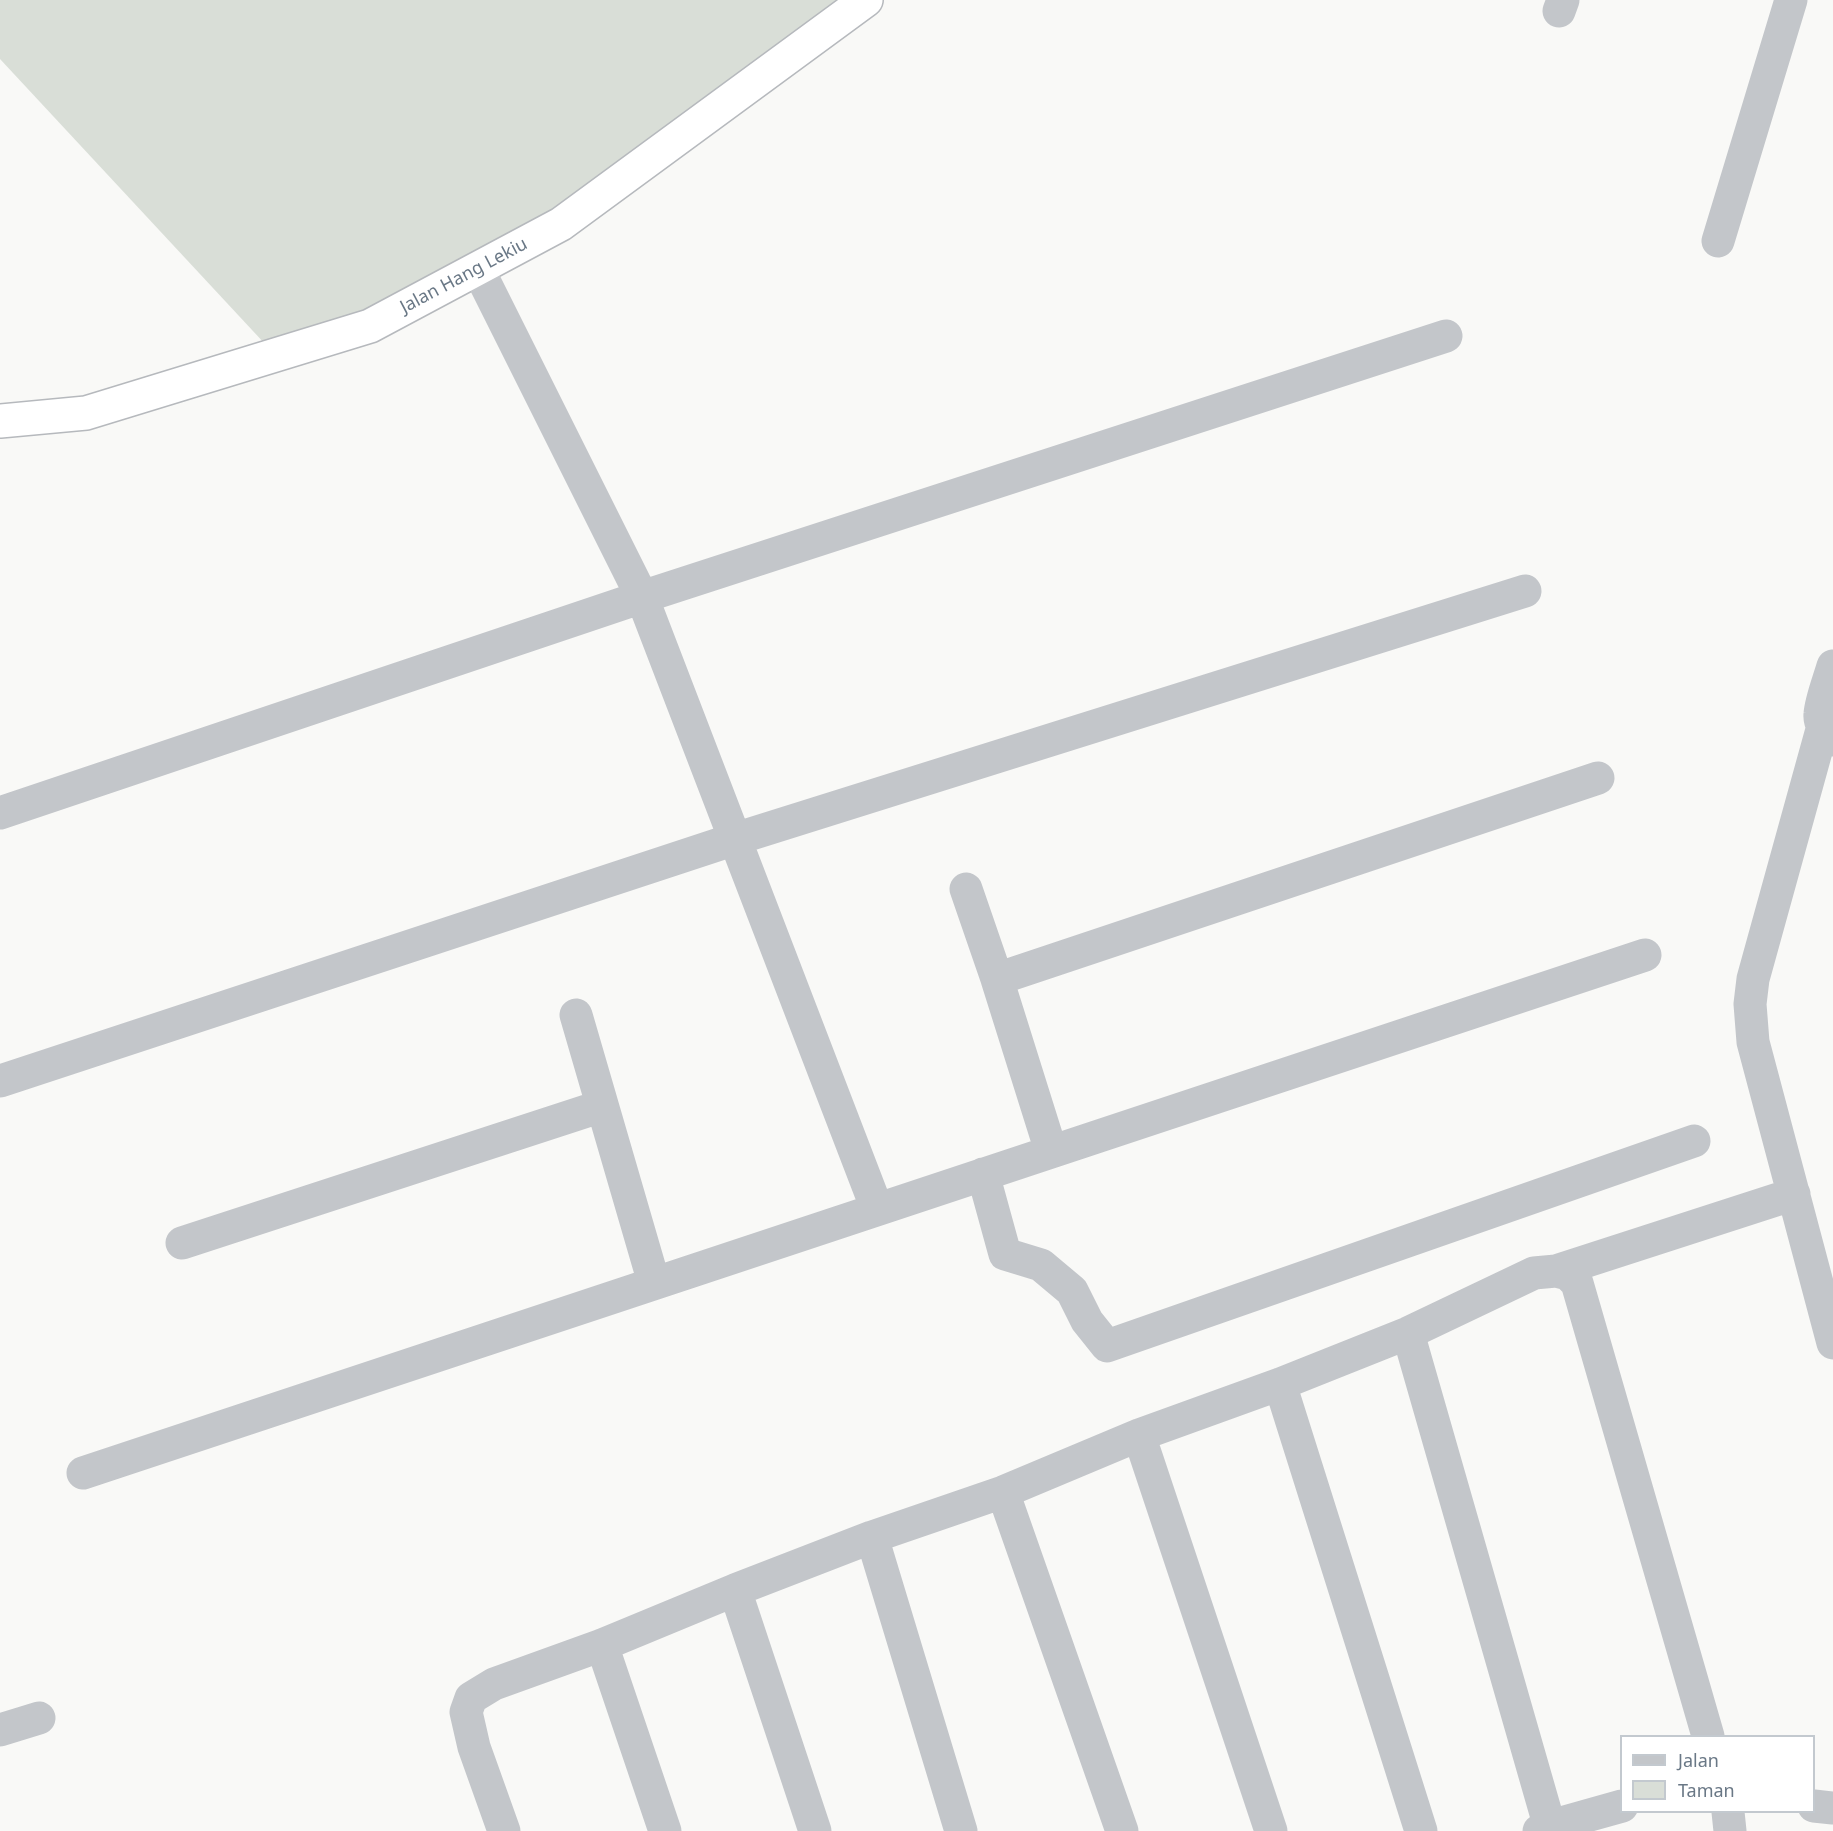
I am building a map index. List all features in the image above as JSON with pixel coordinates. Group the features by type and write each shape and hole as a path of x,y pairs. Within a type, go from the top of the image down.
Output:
{"highway":[{"name":"Jalan Hang Lekiu","path":"0,421 86,413 370,326 561,225 867,0"}],"street":[{"path":"1718,242 1791,0"},
{"path":"478,269 642,597 877,1209"},
{"path":"0,813 642,597 1446,336"},
{"path":"0,1081 735,839 1525,591"},
{"path":"1833,666 1820,716 1828,733 1753,979 1750,1004 1753,1042 1833,1343"},
{"path":"998,979 1598,778"},
{"path":"966,889 998,979 1051,1151"},
{"path":"83,1473 1645,955"},
{"path":"576,1015 654,1283"},
{"path":"182,1243 602,1106"},
{"path":"982,1174 1005,1254 1041,1265 1072,1291 1088,1321 1107,1346 1694,1141"},
{"path":"504,1831 474,1747 466,1712 471,1698 494,1684 602,1645 735,1590 872,1538 1003,1492 1139,1435 1280,1384 1408,1333 1534,1274 1556,1271 1794,1194"},
{"path":"1556,1271 1568,1274 1576,1283 1707,1735"},
{"path":"1408,1333 1547,1829 1620,1807"},
{"path":"1280,1384 1421,1831"},
{"path":"1139,1435 1271,1831"},
{"path":"1003,1492 1122,1831"},
{"path":"872,1538 961,1831"},
{"path":"735,1590 815,1831"},
{"path":"602,1645 665,1831"},
{"path":"0,1730 39,1719"},
{"path":"1815,1806 1833,1808"},
{"path":"1728,1813 1730,1831"}],"green space":[{"path":"0,0 847,0 621,178 279,359 0,59"}]}
